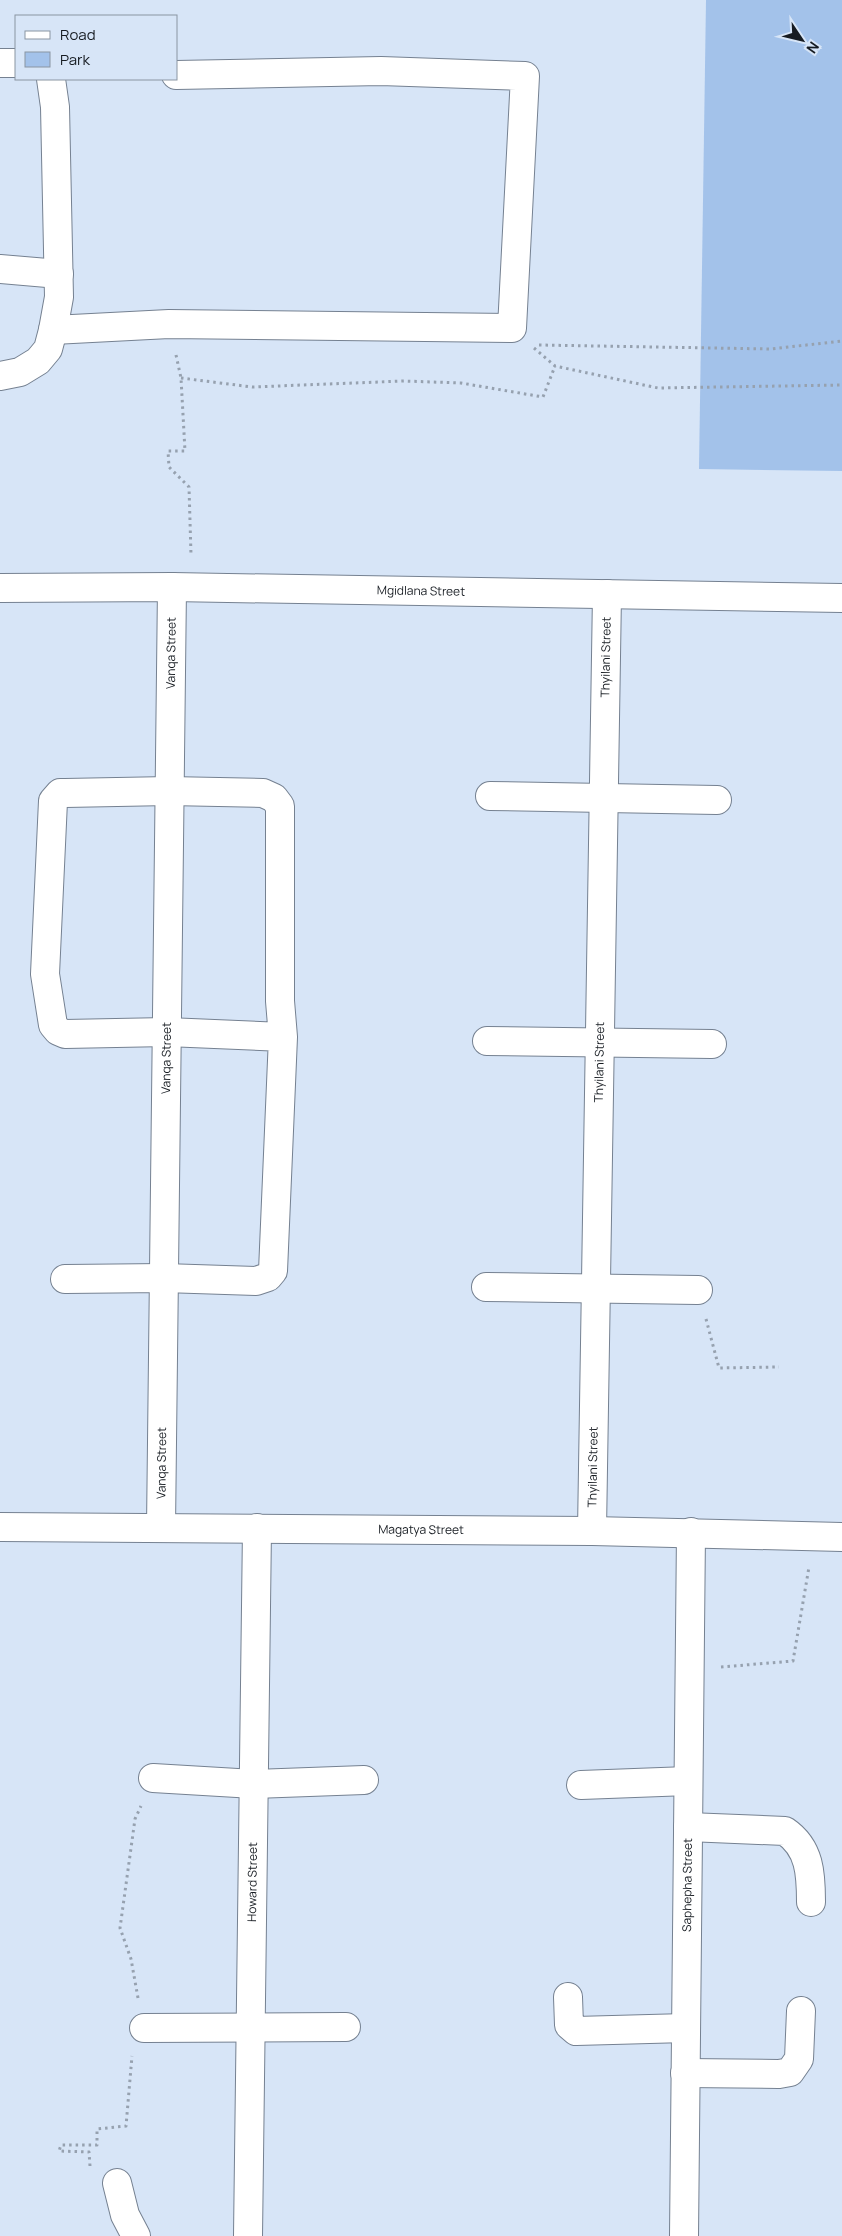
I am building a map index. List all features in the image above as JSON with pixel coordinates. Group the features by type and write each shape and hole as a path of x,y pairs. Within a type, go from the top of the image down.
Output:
{"street":[{"path":"0,63 15,63"},
{"path":"53,330 169,324 512,328 525,76 381,71 178,75"},
{"path":"0,376 20,372 38,361 48,349 60,297 55,107 51,80"},
{"path":"0,269 59,274"},
{"name":"Mgidlana Street","path":"0,588 172,587 842,598"},
{"name":"Vanqa Street","path":"161,1528 172,587"},
{"name":"Thyilani Street","path":"592,1531 607,594"},
{"path":"65,1279 164,1278 256,1281 268,1277 273,1271 283,1037 280,1001 280,806 274,798 263,793 169,790 60,793 53,801 45,974 53,1025 58,1031 65,1034 167,1032 283,1037"},
{"path":"490,796 604,800 717,800"},
{"path":"487,1041 712,1044"},
{"path":"486,1287 698,1290"},
{"name":"Magatya Street","path":"0,1527 691,1532 842,1537"},
{"name":"Howard Street","path":"248,2236 257,1528"},
{"name":"Saphepha Street","path":"684,2236 691,1532"},
{"path":"152,1778 254,1784 364,1780"},
{"path":"581,1785 688,1781"},
{"path":"688,1827 785,1831 796,1839 805,1852 811,1878 811,1902"},
{"path":"568,1997 569,2025 576,2030 686,2028"},
{"path":"685,2073 780,2074 790,2072 799,2059 801,2011"},
{"path":"144,2028 346,2027"},
{"path":"117,2183 125,2215 136,2236"}],"path":[{"path":"169,324 181,378 185,451 168,451 169,467 189,487 192,559 172,587"},
{"path":"842,341 771,349 530,345 555,366 658,388 842,385"},
{"path":"181,378 252,387 404,381 461,383 543,397 555,366"},
{"path":"698,1290 718,1368 779,1367"},
{"path":"689,1669 793,1661 814,1536"},
{"path":"117,2183 119,2167 90,2166 89,2152 59,2151 61,2145 97,2145 96,2129 126,2126 133,2038 144,2028 132,1960 120,1928 135,1819 152,1778"}],"green space":[{"path":"706,0 842,0 842,471 699,469"}]}
